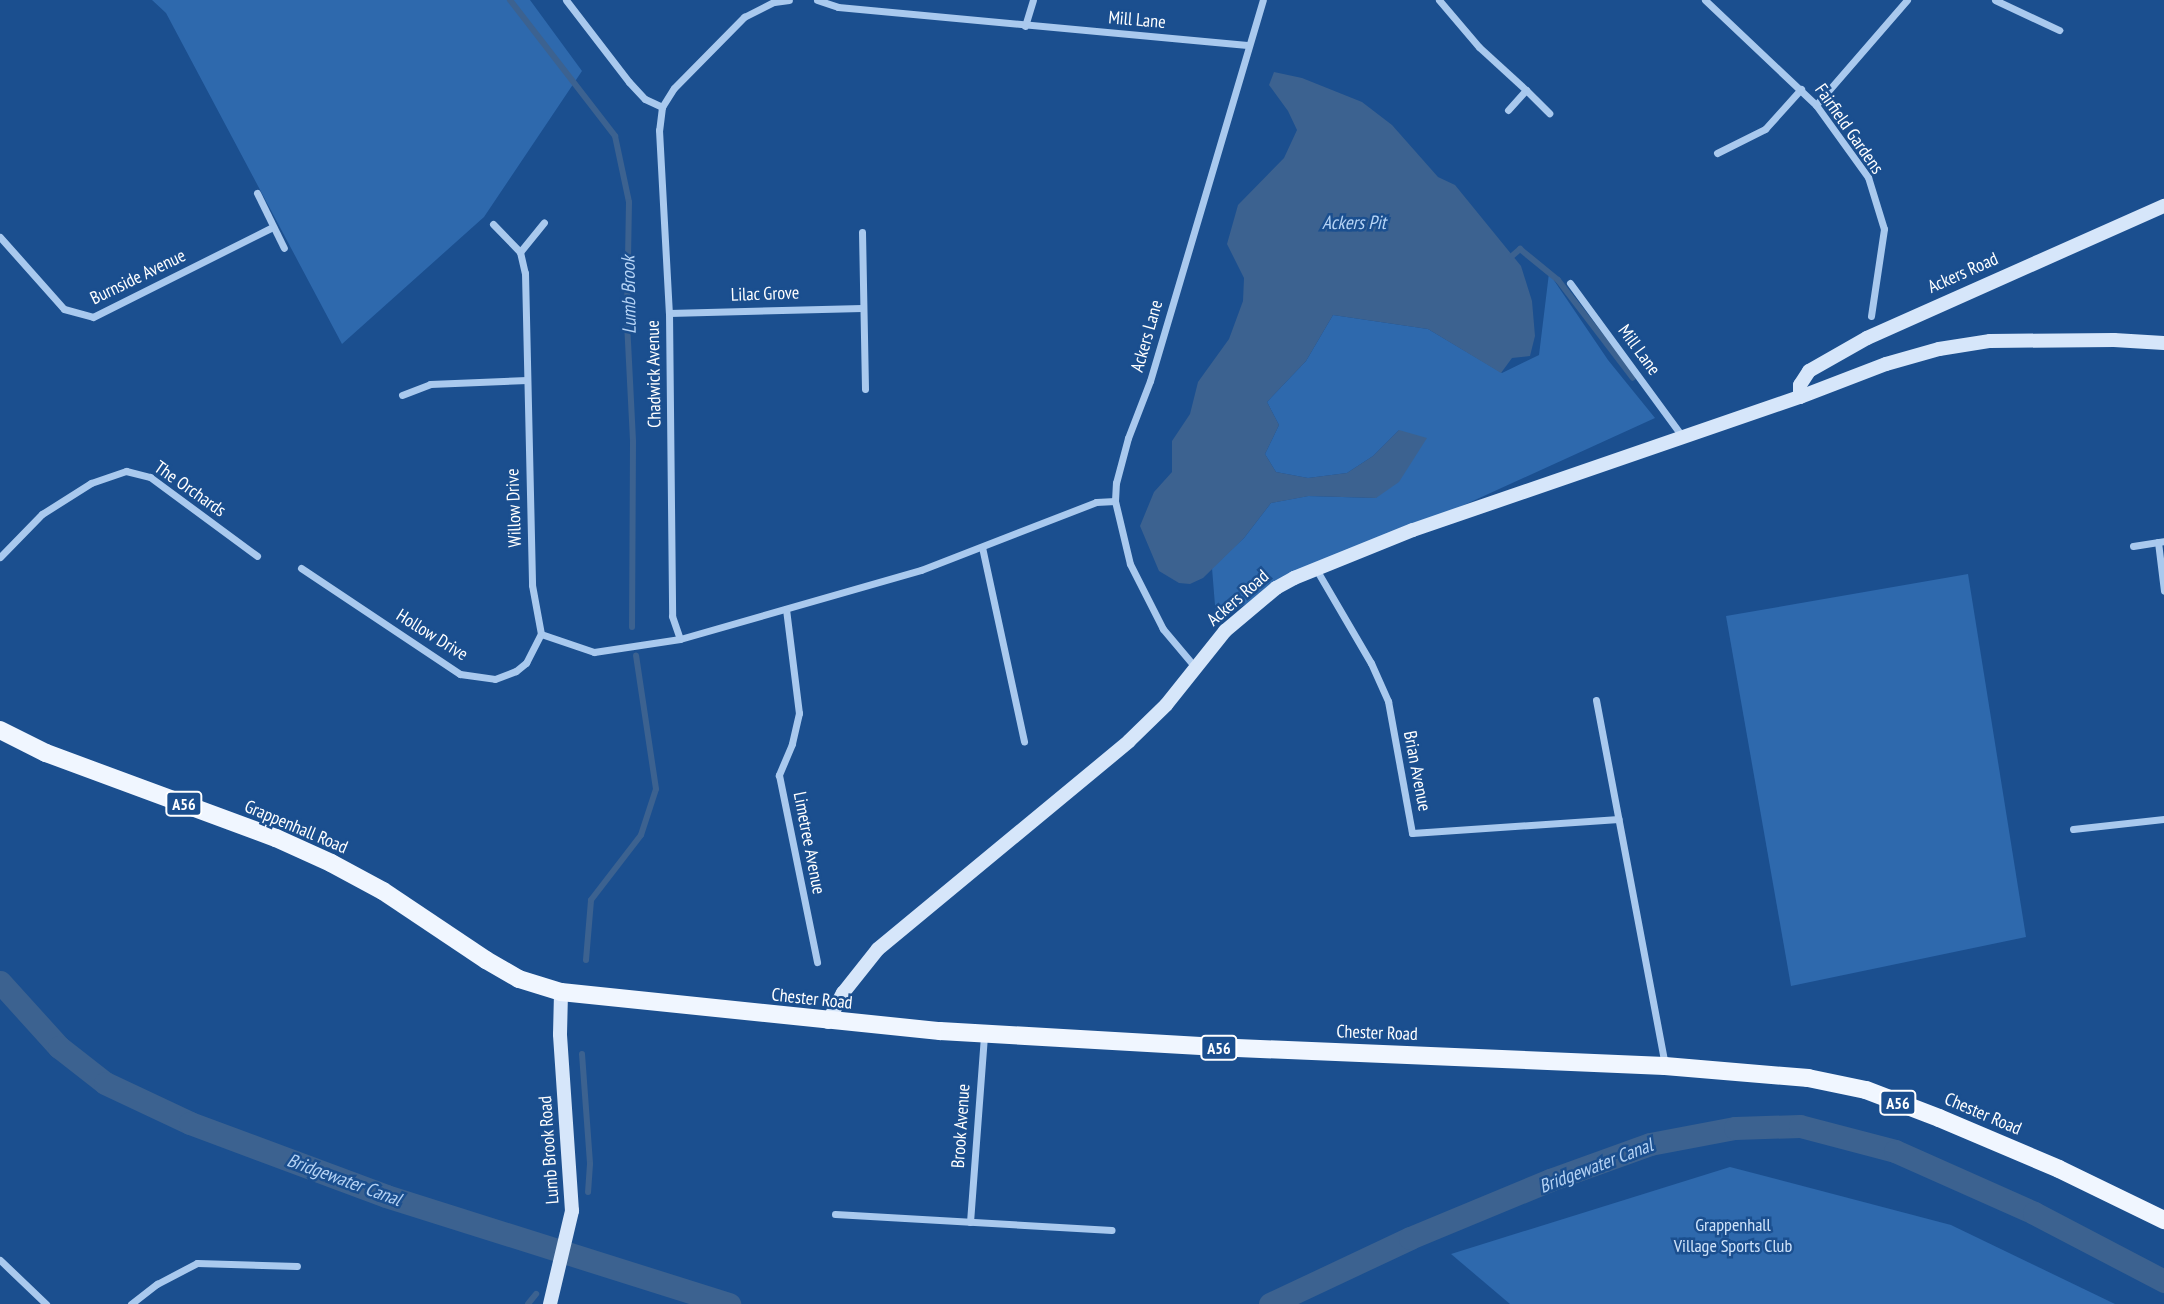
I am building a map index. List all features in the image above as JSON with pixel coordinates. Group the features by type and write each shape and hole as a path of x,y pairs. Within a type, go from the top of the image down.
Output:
{"main road":[{"name":"Grappenhall Road","path":"0,730 46,753 276,838 331,863 383,891 519,979 561,992"},
{"name":"Chester Road","path":"561,992 828,1022 984,1033 1213,1047 1665,1066 1808,1078 1866,1090 2059,1169 2164,1220"}],"street":[{"path":"566,0 629,82 645,99 662,107 674,88 744,18 774,2 789,0"},
{"name":"Mill Lane","path":"817,0 1025,26 1247,45"},
{"path":"1025,26 1033,0"},
{"name":"Ackers Lane","path":"1195,667 1163,629 1130,564 1115,501 1128,439 1150,381 1247,45 1263,0"},
{"path":"1439,0 1479,47 1549,113"},
{"name":"Fairfield Gardens","path":"1704,0 1816,105 1868,177 1884,229 1871,316"},
{"path":"1816,105 1906,0"},
{"path":"1995,0 2059,30"},
{"path":"1717,153 1765,129 1801,89"},
{"path":"1508,110 1526,90"},
{"name":"Chadwick Avenue","path":"662,107 659,130 669,313 672,616 680,639"},
{"path":"257,193 284,248"},
{"name":"Ackers Road","path":"1800,397 1800,385 1809,371 1867,338 2164,206"},
{"path":"494,224 520,252 544,222"},
{"name":"Burnside Avenue","path":"0,237 64,309 83,317 93,317 273,227"},
{"path":"862,232 865,389"},
{"name":"Willow Drive","path":"520,252 524,272 532,585 541,634"},
{"name":"Mill Lane","path":"1570,283 1682,436"},
{"name":"Lilac Grove","path":"669,313 862,308"},
{"name":"Ackers Road","path":"828,1022 843,993 878,949 1129,741 1166,705 1195,667 1249,609 1276,588 1413,530 1800,397 1886,364 1952,347 1990,341 2164,343"},
{"path":"402,395 430,384 527,380"},
{"name":"The Orchards","path":"0,557 42,514 91,483 126,471 150,477 257,556"},
{"path":"541,634 594,652 680,639 921,570 1096,502 1115,501"},
{"path":"2133,546 2161,542 2164,591"},
{"path":"982,547 1024,743"},
{"name":"Hollow Drive","path":"301,568 460,674 495,679 516,671 526,663 541,634"},
{"name":"Brian Avenue","path":"1316,569 1371,663 1388,701 1412,833 1619,819"},
{"name":"Limetree Avenue","path":"786,609 799,713 792,744 779,775 817,962"},
{"path":"1596,700 1665,1066"},
{"path":"2073,830 2164,819"},
{"name":"Lumb Brook Road","path":"550,1304 572,1211 560,1034 561,992"},
{"name":"Brook Avenue","path":"970,1222 984,1033"},
{"path":"835,1214 1112,1230"},
{"path":"0,1260 46,1304"},
{"path":"131,1304 157,1284 197,1263 297,1266"}],"green space":[{"path":"152,0 530,0 582,71 484,217 342,344 166,13"},
{"path":"1549,273 1608,360 1655,418 1216,618 1212,568 1244,538 1271,503 1308,496 1376,498 1399,430 1373,456 1347,473 1308,478 1276,472 1265,454 1279,425 1267,402 1306,361 1333,315 1428,329 1502,373 1539,355"},
{"path":"1968,574 2026,937 1791,986 1726,616"},
{"name":"Grappenhall Village Sports Club","path":"1730,1167 1951,1225 2115,1304 1510,1304 1451,1254"}],"water":[{"name":"Ackers Pit","path":"1274,72 1302,78 1362,102 1392,125 1438,177 1455,185 1521,266 1532,301 1535,336 1530,356 1512,358 1501,373 1428,329 1333,315 1306,361 1267,402 1279,425 1265,454 1276,472 1308,478 1347,473 1373,456 1399,430 1427,438 1399,482 1376,498 1309,496 1271,503 1244,538 1203,578 1190,584 1179,583 1159,571 1140,526 1154,492 1172,472 1172,441 1190,414 1198,382 1229,339 1243,301 1244,278 1227,244 1238,205 1284,158 1297,130 1288,111 1269,85"}],"waterway":[{"name":"Lumb Brook","path":"510,0 615,136 629,202 627,322 633,442 632,627"},
{"path":"1512,256 1520,249 1558,280 1633,378"},
{"name":"Lumb Brook","path":"586,960 591,900 641,835 656,789 636,655"},
{"name":"Bridgewater Canal","path":"0,982 59,1047 105,1083 190,1123 386,1196 729,1304"},
{"path":"582,1054 590,1164 588,1192"},
{"name":"Bridgewater Canal","path":"1270,1304 1410,1238 1550,1180 1650,1144 1735,1128 1800,1126 1895,1151 2034,1213 2164,1281"},
{"path":"528,1304 536,1294"}]}
